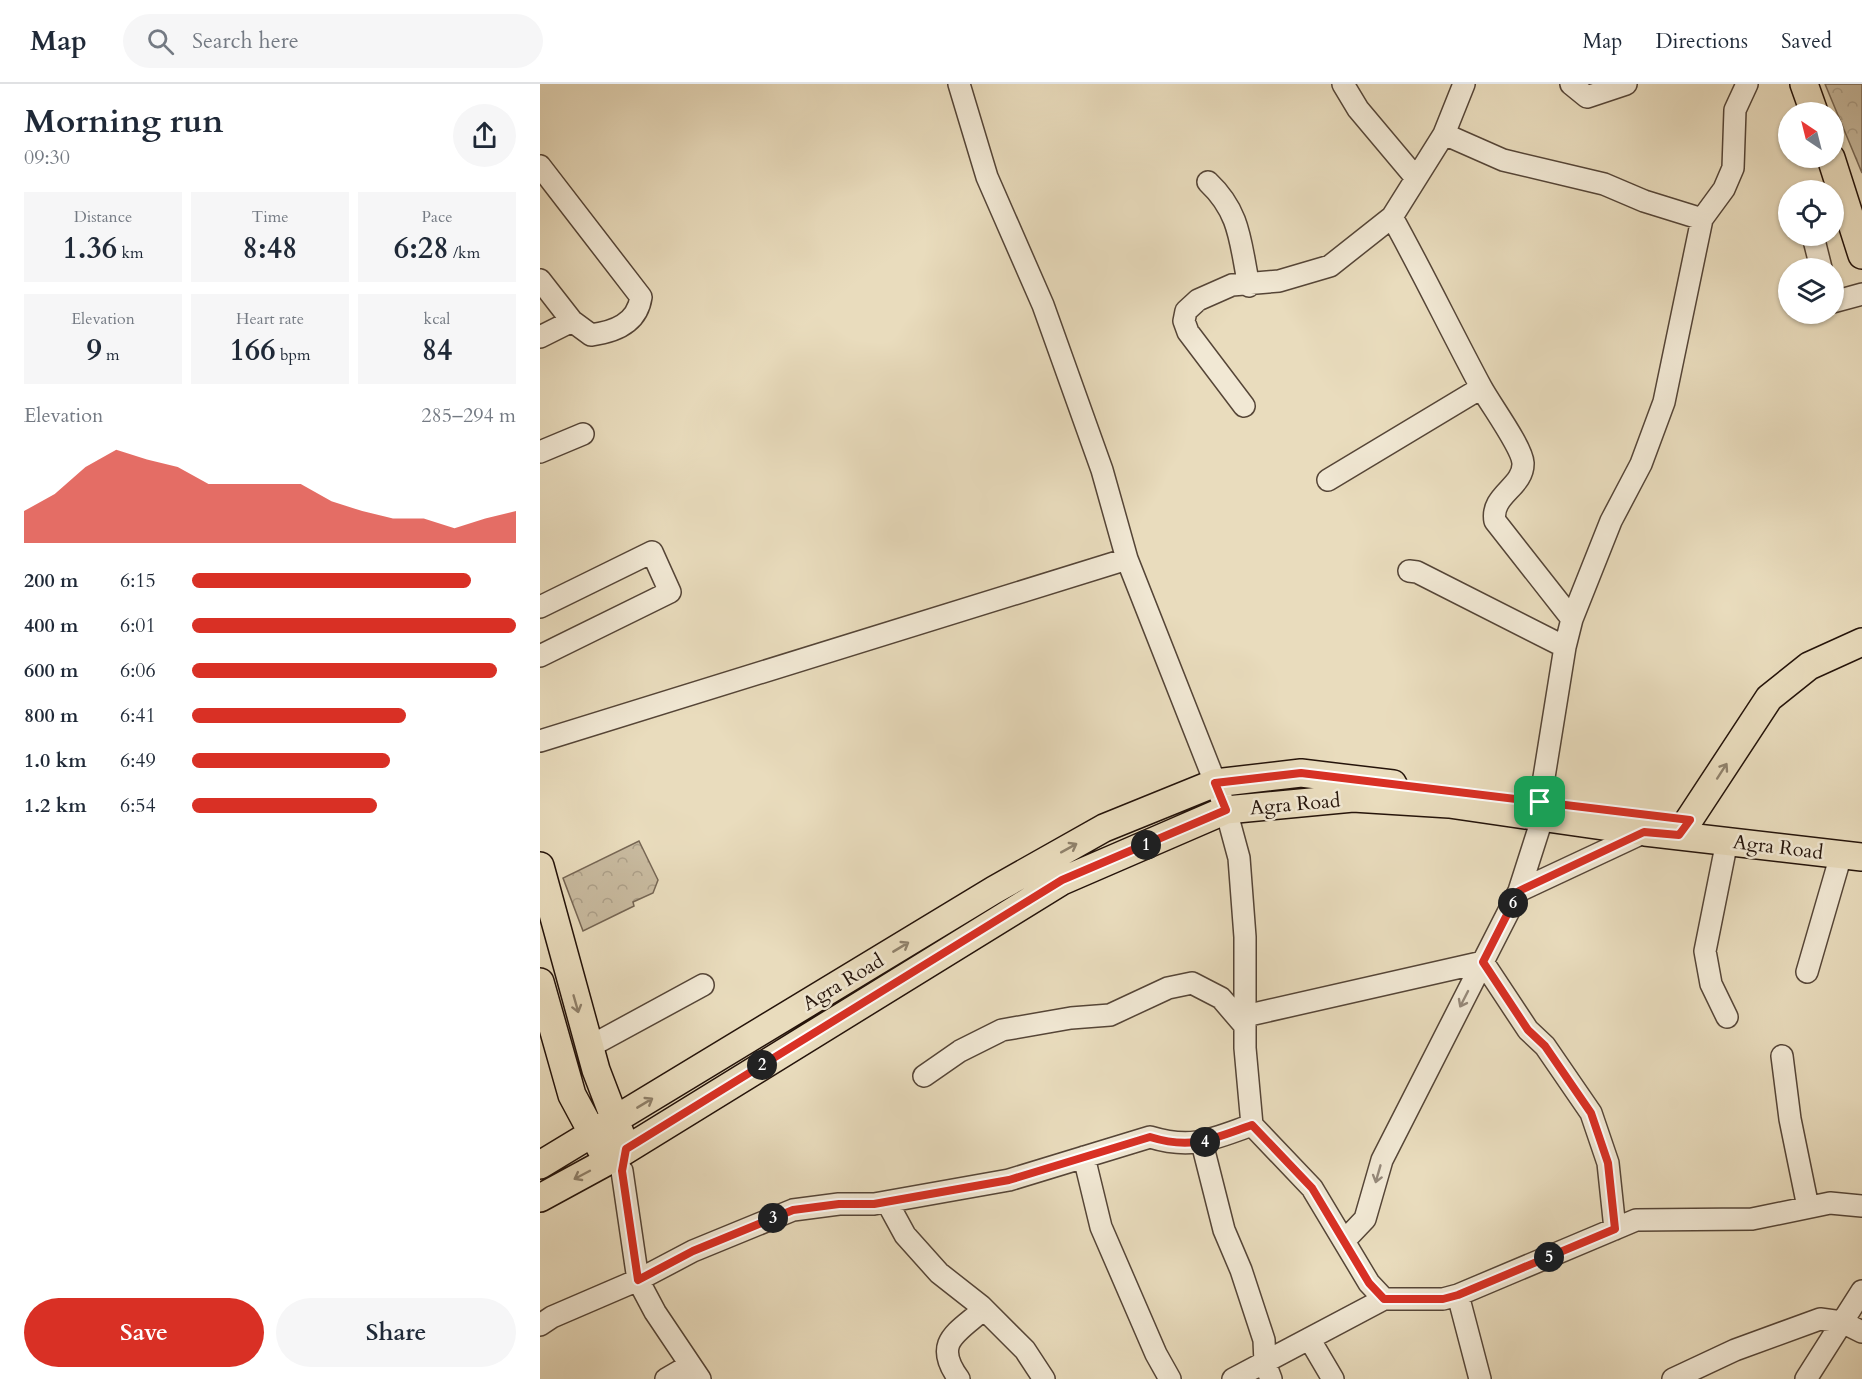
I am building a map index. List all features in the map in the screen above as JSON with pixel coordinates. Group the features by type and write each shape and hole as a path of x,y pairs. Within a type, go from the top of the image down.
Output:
{"main road":[{"path":"1804,84 1810,102"},
{"path":"1834,168 1862,255"},
{"path":"1684,828 1769,698 1809,666 1862,642"},
{"name":"Agra Road","path":"540,1165 1004,884 1104,828 1215,783 1301,773 1542,809 1855,851"},
{"name":"Agra Road","path":"540,1198 619,1160 1062,880 1226,810 1353,798 1542,809 1644,832 1684,828 1727,841 1855,851"},
{"path":"540,868 552,963 589,1047 616,1121 619,1160"},
{"path":"540,982 572,1095 592,1135 619,1160"}],"street":[{"path":"958,84 987,177 1043,305 1102,470 1127,559 1226,810 1239,858 1245,937 1245,1021 1252,1125 1312,1188 1369,1283 1384,1299"},
{"path":"1343,84 1358,109 1416,178"},
{"path":"1244,406 1188,332 1184,321 1186,311 1198,300 1232,285 1249,286 1279,281 1330,266 1392,217 1444,134 1464,84"},
{"path":"1571,84 1587,97 1626,84"},
{"path":"1345,1240 1365,1219 1382,1160 1519,891 1542,809 1565,647 1572,619 1611,521 1641,464 1664,402 1701,219 1724,189 1733,168 1736,146 1735,110 1747,84"},
{"path":"1444,134 1503,160 1604,184 1644,201 1701,219"},
{"path":"540,166 641,297 639,308 627,323 612,332 591,335 572,321 540,280"},
{"path":"1208,182 1229,204 1235,219 1249,286"},
{"path":"1392,217 1481,388 1521,456 1523,464 1521,474 1496,504 1493,512 1495,521 1572,619"},
{"path":"1844,299 1862,294"},
{"path":"540,337 572,321"},
{"path":"1328,480 1481,388"},
{"path":"540,452 583,434"},
{"path":"540,607 652,552 670,592 540,656"},
{"path":"540,741 1127,559"},
{"path":"1409,571 1418,572 1472,598 1565,647"},
{"path":"1519,891 1644,832"},
{"path":"1726,1017 1711,984 1705,951 1727,841"},
{"path":"1807,972 1855,851"},
{"path":"1245,1021 1483,962"},
{"path":"1483,962 1528,1030 1545,1046 1591,1113 1608,1163 1615,1229"},
{"path":"924,1076 960,1051 1002,1030 1071,1018 1110,1015 1168,988 1192,983 1221,998 1245,1021"},
{"path":"589,1047 703,985"},
{"path":"1782,1056 1790,1119 1808,1207"},
{"path":"540,1324 638,1280 693,1251 793,1210 887,1202 1009,1180 1150,1137 1170,1143 1202,1143 1252,1125"},
{"path":"1202,1143 1224,1230 1241,1270 1264,1340 1268,1371"},
{"path":"1084,1157 1101,1227 1155,1354 1170,1379"},
{"path":"619,1160 638,1280 695,1372 666,1379"},
{"path":"887,1202 912,1242 939,1273 982,1307 1025,1350 1044,1379"},
{"path":"1233,1379 1268,1371 1310,1340 1384,1299 1443,1299 1458,1295 1636,1220 1752,1219 1830,1203 1862,1206"},
{"path":"1806,1379 1862,1291"},
{"path":"1458,1295 1480,1379"},
{"path":"959,1379 948,1364 947,1345 951,1338 982,1307"},
{"path":"1673,1379 1735,1350 1820,1319 1842,1322 1862,1332"},
{"path":"1310,1340 1333,1379"}],"green space":[{"path":"1825,84 1862,84 1862,173 1844,130 1844,102 1832,102"},
{"path":"639,841 658,880 653,893 633,902 634,906 583,931 563,878"}],"route":[{"path":"1301,773 1540,802 1690,820 1679,835 1644,832 1519,891 1483,962 1528,1030 1545,1046 1591,1113 1608,1163 1615,1229 1458,1295 1443,1299 1384,1299 1369,1283 1312,1188 1252,1125 1202,1143 1170,1143 1150,1137 1009,1180 874,1204 839,1204 793,1210 693,1251 638,1280 622,1171 626,1149 1062,880 1226,810 1215,783 1301,773"}]}
